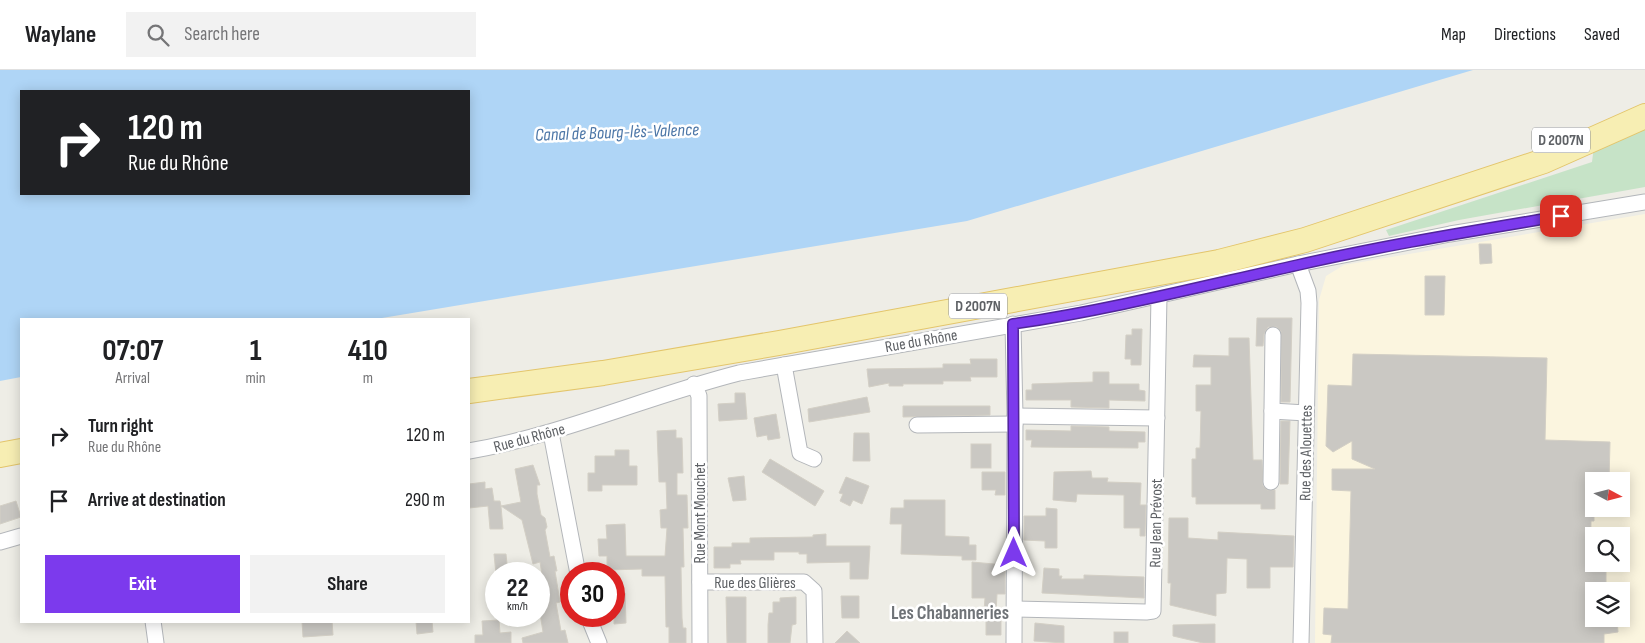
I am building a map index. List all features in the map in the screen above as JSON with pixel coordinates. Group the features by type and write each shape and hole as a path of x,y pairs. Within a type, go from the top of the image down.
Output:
{"main road":[{"name":"D 2007N","path":"1478,181 1539,150 1645,101"},
{"name":"D 2007N","path":"470,391 603,373 779,343 1219,262 1305,240 1478,181 1544,161 1645,116"},
{"path":"0,455 20,451"}],"street":[{"name":"Rue du Rhône","path":"470,451 551,433 694,384 784,365 1081,313 1298,264 1450,234 1642,202"},
{"name":"Rue des Alouettes","path":"1298,264 1308,291 1309,303 1301,643"},
{"name":"Rue Jean Prévost","path":"1014,609 1153,611 1158,296"},
{"path":"1013,324 1015,420 1014,643"},
{"path":"1271,482 1273,335"},
{"path":"784,365 800,453 814,459"},
{"name":"Rue Mont Mouchet","path":"694,384 698,396 700,643"},
{"path":"1272,411 1306,413"},
{"path":"917,425 1015,420 1157,418"},
{"path":"551,433 576,562"},
{"path":"0,542 20,536"},
{"name":"Rue des Glières","path":"700,582 804,582 814,591 814,643"},
{"path":"153,623 156,643"},
{"path":"592,627 599,643"}],"shaded area":[{"path":"1645,214 1645,643 1315,643 1319,300 1326,276 1344,265"}],"green space":[{"path":"1645,124 1645,187 1459,220 1389,236 1386,230 1592,162 1594,146"}],"water":[{"name":"Canal de Bourg-lès-Valence","path":"0,70 1473,70 967,221 382,318 20,318 20,377 0,381"}],"building":[{"path":"1479,244 1491,244 1492,263 1480,264"},
{"path":"1425,276 1445,276 1444,315 1425,315"},
{"path":"1257,318 1292,318 1290,402 1281,402 1281,331 1277,327 1268,327 1264,334 1263,346 1256,346"},
{"path":"1132,329 1142,329 1141,365 1131,365 1131,359 1125,359 1126,335 1132,335"},
{"path":"1229,338 1249,338 1253,460 1262,460 1263,486 1267,490 1275,490 1275,509 1261,509 1261,504 1196,504 1196,497 1192,497 1192,459 1196,459 1196,448 1200,448 1201,411 1196,411 1196,385 1211,385 1211,367 1193,367 1194,355 1229,356"},
{"path":"1353,354 1547,358 1545,440 1610,442 1609,472 1585,472 1585,518 1594,518 1594,521 1591,521 1591,527 1585,527 1585,572 1606,572 1606,582 1585,582 1585,627 1618,627 1618,632 1604,634 1604,643 1331,643 1332,635 1323,634 1324,608 1348,609 1351,491 1332,490 1332,469 1375,469 1352,459 1352,441 1333,452 1326,446 1328,385 1352,386"},
{"path":"970,359 997,359 997,377 970,377 971,381 943,381 943,384 889,386 889,383 869,387 867,369 943,368 943,364 971,364"},
{"path":"1093,372 1109,372 1109,384 1139,384 1139,390 1145,391 1145,401 1109,400 1109,408 1071,407 1071,400 1026,400 1026,390 1032,390 1032,384 1093,382"},
{"path":"735,393 745,393 747,419 719,421 718,404 735,403"},
{"path":"867,397 870,412 809,422 808,409"},
{"path":"903,406 990,406 990,415 903,417"},
{"path":"776,414 780,438 768,440 767,435 757,437 754,418"},
{"path":"1281,421 1290,421 1288,484 1280,484"},
{"path":"1071,426 1109,427 1109,431 1145,432 1145,442 1138,442 1138,448 1031,447 1032,440 1026,440 1026,430 1071,431"},
{"path":"676,430 676,438 682,438 683,473 677,473 677,495 687,495 688,528 683,528 684,567 681,567 682,618 683,628 686,628 686,643 669,643 669,627 666,627 665,576 642,576 642,569 625,569 625,562 607,562 607,556 599,556 598,539 607,539 606,525 625,524 626,556 665,556 667,528 661,528 660,510 667,509 666,482 659,482 657,431"},
{"path":"854,433 869,433 870,461 853,461"},
{"path":"971,444 991,444 991,468 971,468"},
{"path":"615,450 629,450 629,466 637,466 637,485 602,485 602,491 588,491 588,473 595,473 595,456 615,456"},
{"path":"770,459 824,491 815,506 762,472"},
{"path":"533,465 540,485 537,485 537,494 541,515 545,518 547,527 545,530 550,557 554,556 557,571 555,571 560,602 556,603 560,627 561,631 565,630 568,643 523,643 522,638 543,632 542,627 550,627 550,562 532,562 522,520 501,506 521,502 515,469"},
{"path":"1091,471 1092,478 1108,478 1107,482 1141,483 1140,505 1146,505 1145,536 1140,536 1140,528 1124,528 1124,495 1077,494 1076,502 1053,500 1054,472"},
{"path":"982,472 1005,472 1005,495 995,495 996,490 982,490"},
{"path":"744,476 746,500 733,501 728,478"},
{"path":"846,477 869,486 862,504 853,500 850,506 840,501 843,494 839,493"},
{"path":"485,482 485,489 492,488 494,501 500,501 503,529 490,529 488,506 470,508 470,484"},
{"path":"904,500 945,500 945,536 969,537 969,545 976,545 976,560 962,560 962,556 901,554 902,524 890,524 891,508 904,508"},
{"path":"16,501 20,517 0,524 0,506"},
{"path":"1046,508 1057,509 1057,548 1045,548 1045,541 1024,540 1024,516 1046,516"},
{"path":"1169,518 1188,518 1188,538 1218,540 1218,532 1294,536 1293,567 1270,567 1270,588 1247,588 1247,559 1227,558 1226,593 1216,594 1216,616 1170,605 1171,583 1168,583"},
{"path":"826,534 826,546 870,546 868,579 850,579 850,562 807,563 807,554 799,554 799,552 774,552 774,560 740,560 741,564 730,564 730,568 714,568 714,547 732,547 732,543 750,543 750,538 813,537 813,535"},
{"path":"494,554 506,554 507,562 495,562"},
{"path":"972,562 1005,565 1005,594 997,594 996,612 984,611 985,598 972,598"},
{"path":"1044,568 1059,569 1059,576 1062,576 1061,579 1084,579 1084,575 1144,577 1144,598 1042,593"},
{"path":"841,596 859,596 859,618 842,618"},
{"path":"726,597 746,597 746,643 727,643"},
{"path":"796,597 796,624 792,625 790,643 768,643 769,613 773,613 773,602 780,602 780,598"},
{"path":"986,617 1001,620 1001,635 986,635"},
{"path":"482,621 485,621 485,627 500,627 500,633 511,632 511,643 475,643 475,635 483,635"},
{"path":"302,623 332,623 333,635 303,637"},
{"path":"416,623 432,623 433,632 417,634"},
{"path":"1035,623 1064,626 1064,643 1034,641"},
{"path":"1215,624 1215,643 1203,643 1173,636 1173,625"},
{"path":"847,631 860,643 835,643"},
{"path":"1114,632 1128,632 1128,643 1114,643"}],"district":[{"name":"Les Chabanneries","path":"950,612"}],"route":[{"path":"1014,553 1015,416 1013,324 1081,313 1194,290 1298,264 1450,234 1561,216"}]}
